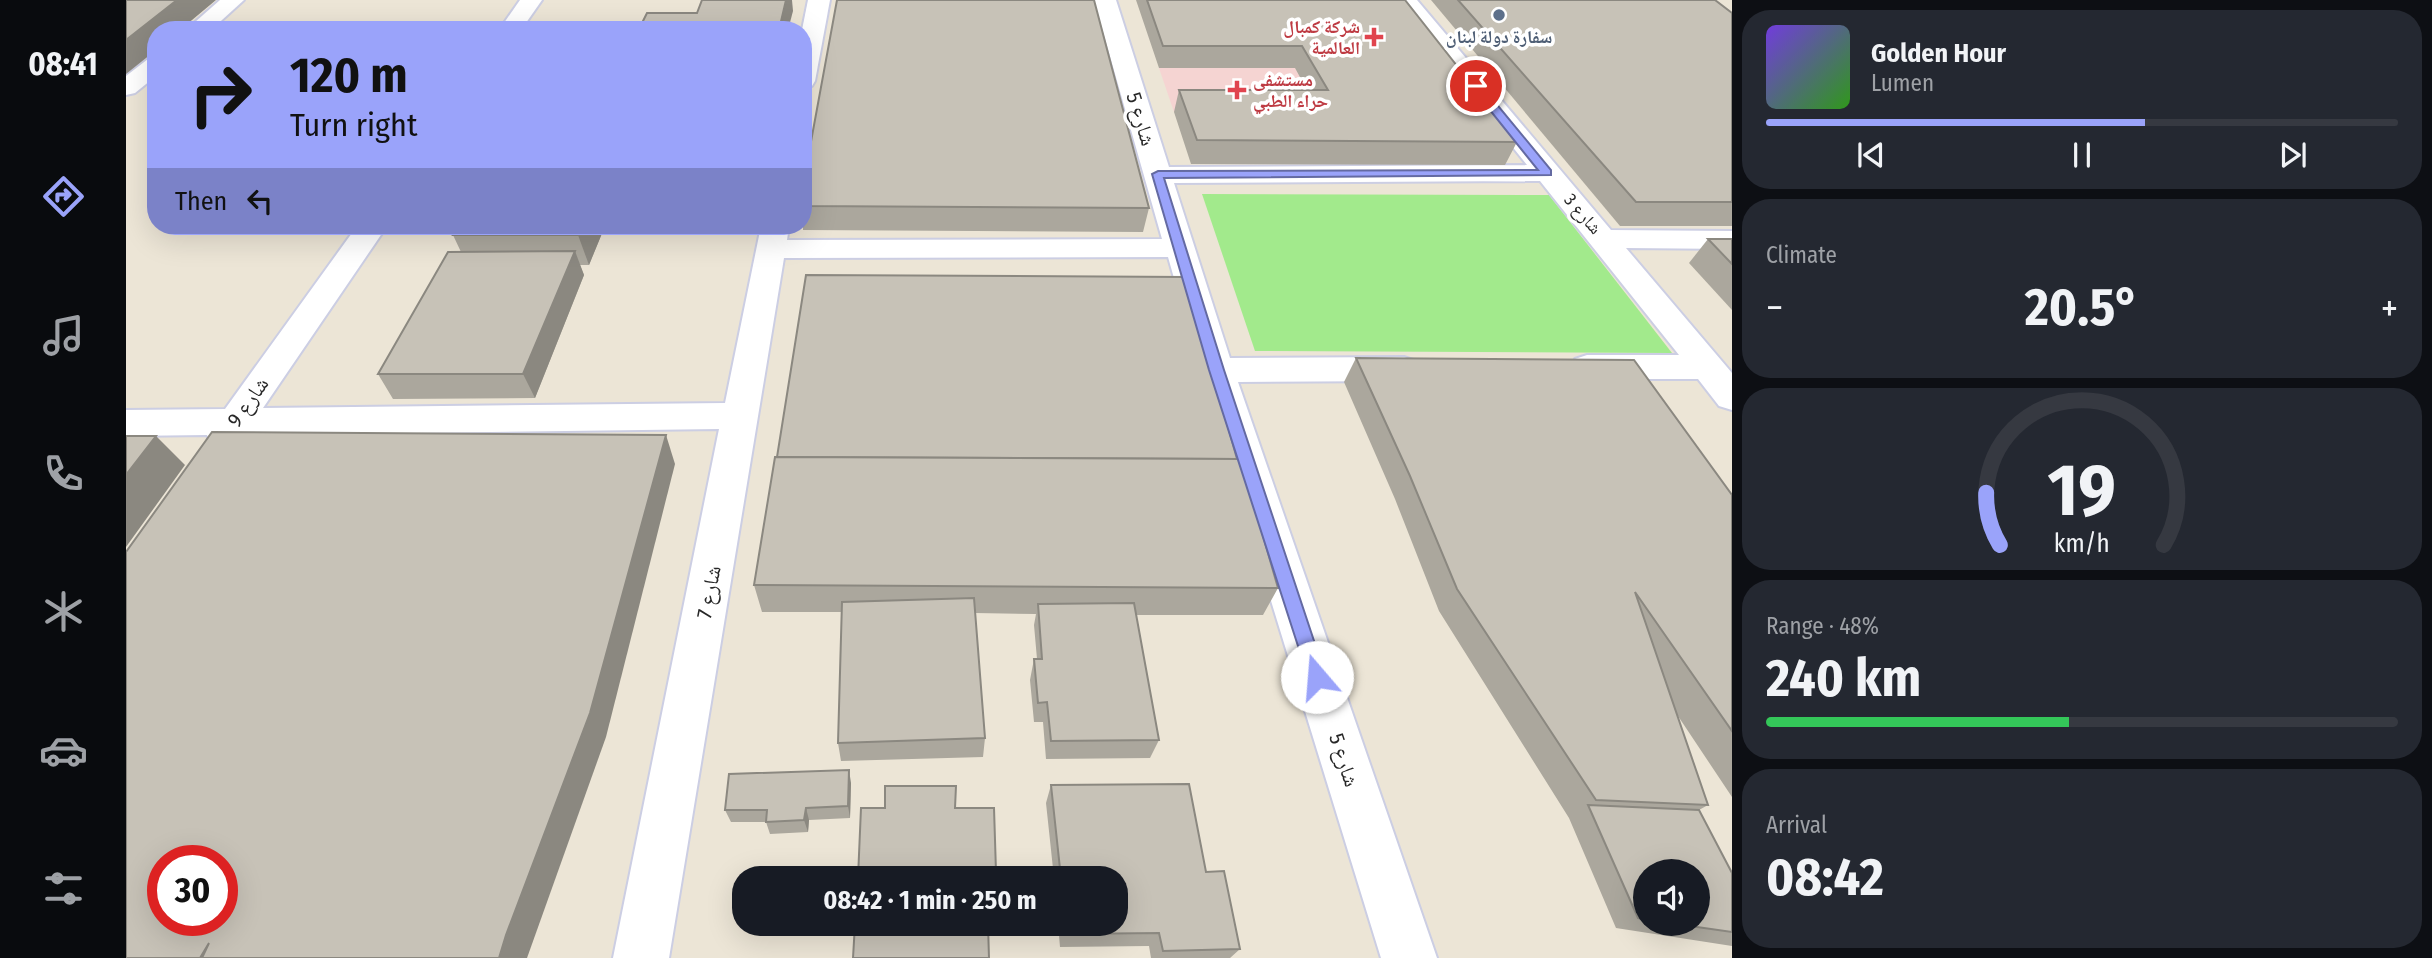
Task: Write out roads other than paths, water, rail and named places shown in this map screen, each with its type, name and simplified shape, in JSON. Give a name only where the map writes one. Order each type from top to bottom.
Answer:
[{"type":"street","points":[[208,21],[233,0]]},
{"type":"street","points":[[516,21],[531,0]]},
{"type":"street","points":[[812,35],[819,0]]},
{"type":"street","name":"شارع 5","points":[[1105,0],[1217,370],[1409,958]]},
{"type":"street","name":"شارع 3","points":[[1406,0],[1732,397]]},
{"type":"street","points":[[126,88],[147,71]]},
{"type":"street","points":[[1158,174],[1547,173]]},
{"type":"street","name":"شارع 9","points":[[205,466],[366,235]]},
{"type":"street","points":[[773,237],[1180,248]]},
{"type":"street","name":"شارع 7","points":[[641,958],[773,237]]},
{"type":"street","points":[[1604,239],[1732,240]]},
{"type":"street","points":[[1558,368],[1708,367]]},
{"type":"street","points":[[1217,370],[1436,368]]},
{"type":"street","points":[[126,423],[742,416]]},
{"type":"place","name":"سفارة دولة لبنان","points":[[1499,15]]},
{"type":"place","name":"شركة كمبال العالمية","points":[[1374,37]]},
{"type":"place","name":"مستشفى حراء الطبي","points":[[1237,90]]}]
